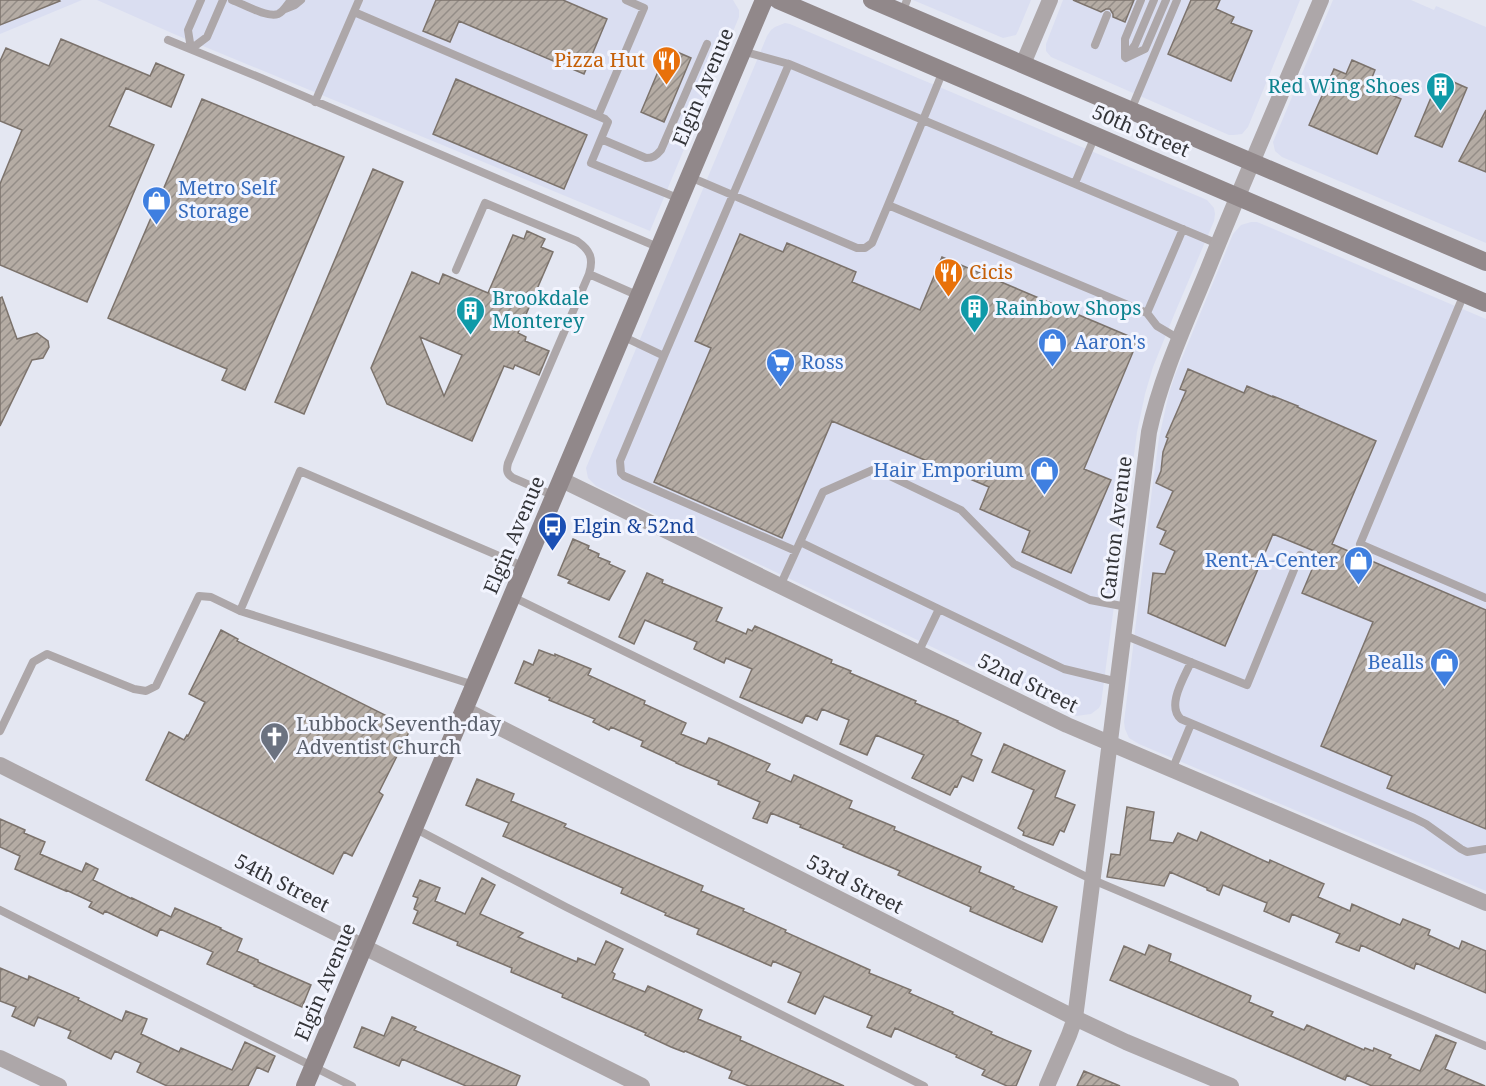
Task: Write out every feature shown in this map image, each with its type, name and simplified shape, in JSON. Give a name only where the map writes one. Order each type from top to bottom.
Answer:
[{"type":"main road","name":"Elgin Avenue","points":[[305,1086],[764,0]]},
{"type":"main road","name":"50th Street","points":[[778,0],[1486,303]]},
{"type":"main road","name":"50th Street","points":[[872,0],[905,6],[1023,64],[1486,262]]},
{"type":"street","points":[[1023,64],[1050,0]]},
{"type":"street","name":"Canton Avenue","points":[[1047,1086],[1075,1018],[1154,407],[1179,339],[1321,0]]},
{"type":"street","name":"52nd Street","points":[[558,488],[780,586],[1067,725],[1486,903]]},
{"type":"street","name":"53rd Street","points":[[465,710],[1075,1018],[1232,1086]]},
{"type":"street","name":"54th Street","points":[[0,765],[642,1086]]},
{"type":"street","points":[[0,1058],[59,1086]]},
{"type":"lane","points":[[191,50],[188,30],[201,0]]},
{"type":"lane","points":[[191,50],[207,37],[223,0]]},
{"type":"lane","points":[[232,0],[270,15],[278,14],[291,0]]},
{"type":"lane","points":[[252,0],[259,11]]},
{"type":"lane","points":[[284,9],[296,5],[301,0]]},
{"type":"lane","points":[[315,102],[359,0]]},
{"type":"lane","points":[[598,116],[644,8],[629,0]]},
{"type":"lane","points":[[1125,58],[1125,39],[1142,0]]},
{"type":"lane","points":[[1125,58],[1135,45],[1154,0]]},
{"type":"lane","points":[[1125,58],[1145,49],[1166,0]]},
{"type":"lane","points":[[1131,110],[1178,0]]},
{"type":"lane","points":[[354,12],[605,119],[608,122],[591,164],[680,199]]},
{"type":"lane","points":[[1095,45],[1107,15]]},
{"type":"lane","points":[[168,40],[660,248]]},
{"type":"lane","points":[[602,139],[646,158],[656,155],[661,150],[707,44]]},
{"type":"lane","points":[[742,50],[789,64],[1218,244]]},
{"type":"lane","points":[[789,64],[664,356],[620,461],[620,467],[624,476],[796,551]]},
{"type":"lane","points":[[690,177],[857,248],[865,248],[872,243],[943,71]]},
{"type":"lane","points":[[1075,183],[1095,136]]},
{"type":"lane","points":[[456,270],[485,203],[577,241],[590,255],[592,265],[589,274],[506,470],[513,478],[558,488]]},
{"type":"lane","points":[[888,205],[1147,313],[1157,326],[1179,339]]},
{"type":"lane","points":[[1147,313],[1183,229]]},
{"type":"lane","points":[[589,274],[639,296]]},
{"type":"lane","points":[[1464,293],[1360,544],[1486,598]]},
{"type":"lane","points":[[622,336],[664,356]]},
{"type":"lane","points":[[780,586],[823,492],[875,469],[961,510],[1014,564],[1090,600],[1127,607]]},
{"type":"lane","points":[[240,611],[300,471],[525,567]]},
{"type":"lane","points":[[800,542],[1064,669],[1118,682]]},
{"type":"lane","points":[[1124,635],[1247,685],[1300,555]]},
{"type":"lane","points":[[0,731],[33,662],[47,654],[134,689],[146,691],[156,686],[199,596],[211,597],[240,611],[475,686]]},
{"type":"lane","points":[[513,597],[1093,880],[1486,1046]]},
{"type":"lane","points":[[918,653],[939,609]]},
{"type":"lane","points":[[1191,662],[1175,700],[1174,709],[1177,716],[1191,724],[1414,818],[1467,852],[1486,849]]},
{"type":"lane","points":[[1172,770],[1191,724]]},
{"type":"lane","points":[[414,828],[566,907],[924,1086]]},
{"type":"lane","points":[[0,910],[352,1086]]},
{"type":"shaded area","points":[[0,0],[82,0],[0,34]]},
{"type":"shaded area","points":[[97,0],[733,0],[739,10],[739,17],[650,231]]},
{"type":"shaded area","points":[[913,0],[1031,0],[1016,35],[1003,38]]},
{"type":"shaded area","points":[[1063,0],[1300,0],[1248,127],[1242,134],[1229,135],[1051,57],[1046,51],[1046,44]]},
{"type":"shaded area","points":[[1333,0],[1411,0],[1434,10],[1436,6],[1486,27],[1486,243],[1282,157],[1275,151],[1273,142]]},
{"type":"shaded area","points":[[785,23],[1207,200],[1214,208],[1214,221],[1153,367],[1145,394],[1137,432],[1101,704],[1091,714],[1076,716],[596,486],[588,478],[586,468],[767,36],[775,27]]},
{"type":"shaded area","points":[[1257,222],[1486,319],[1486,891],[1139,744],[1129,738],[1125,729],[1152,490],[1159,438],[1169,393],[1233,234],[1241,225]]},
{"type":"building","points":[[0,0],[59,0],[60,1],[0,25]]},
{"type":"building","points":[[436,0],[563,0],[607,19],[584,74],[459,21],[450,42],[423,31]]},
{"type":"building","points":[[1073,0],[1134,0],[1125,22],[1113,17],[1110,9],[1101,12]]},
{"type":"building","points":[[1191,0],[1220,0],[1216,9],[1234,17],[1231,23],[1252,31],[1231,81],[1168,54]]},
{"type":"building","points":[[61,39],[150,76],[156,63],[184,75],[171,107],[126,88],[109,126],[154,145],[87,302],[0,265],[0,184],[22,130],[0,121],[0,61],[6,48],[49,66]]},
{"type":"building","name":"Pizza Hut","points":[[668,48],[691,58],[664,122],[641,112]]},
{"type":"building","points":[[1352,60],[1375,70],[1369,85],[1401,99],[1377,154],[1309,125],[1334,69],[1346,74]]},
{"type":"building","name":"Red Wing Shoes","points":[[1440,76],[1467,88],[1442,147],[1415,136]]},
{"type":"building","points":[[456,79],[587,135],[564,189],[433,134]]},
{"type":"building","points":[[202,99],[344,157],[245,390],[222,380],[227,369],[108,318]]},
{"type":"building","points":[[1486,110],[1486,172],[1459,161]]},
{"type":"building","points":[[373,169],[403,182],[304,414],[275,402]]},
{"type":"building","name":"Brookdale Monterey","points":[[527,231],[545,239],[541,247],[553,252],[518,333],[526,337],[525,341],[549,351],[539,375],[515,365],[513,369],[504,366],[472,441],[387,404],[371,368],[412,272],[439,284],[443,274],[488,293],[513,235],[524,239]],"holes":[[[420,337],[462,355],[444,396]]]},
{"type":"building","points":[[740,234],[783,252],[787,243],[856,272],[852,282],[920,310],[942,257],[1138,340],[1084,469],[1111,480],[1071,573],[1022,552],[1030,531],[980,509],[989,487],[832,421],[782,538],[654,482],[711,348],[695,341]]},
{"type":"building","points":[[2,297],[17,339],[37,333],[48,341],[49,347],[43,358],[32,360],[0,426],[0,298]]},
{"type":"building","points":[[1188,369],[1244,393],[1247,386],[1376,441],[1332,544],[1486,610],[1486,829],[1387,788],[1392,776],[1321,746],[1373,622],[1302,593],[1319,553],[1273,534],[1225,646],[1148,613],[1153,573],[1165,574],[1175,551],[1160,544],[1166,531],[1157,527],[1173,491],[1156,483],[1161,471],[1163,452],[1168,438],[1166,437],[1186,391],[1180,389]]},
{"type":"building","points":[[573,539],[589,546],[588,549],[599,554],[598,557],[610,562],[609,564],[625,571],[609,600],[568,583],[570,580],[558,575]]},
{"type":"building","points":[[647,573],[663,580],[662,583],[722,608],[716,621],[746,634],[748,629],[752,631],[755,626],[832,660],[831,663],[851,671],[850,673],[916,701],[915,703],[981,733],[971,755],[982,760],[973,781],[962,776],[950,795],[912,778],[924,755],[876,735],[867,755],[840,744],[849,720],[822,709],[817,720],[806,715],[802,723],[740,697],[752,669],[726,658],[724,663],[694,649],[697,642],[645,620],[634,644],[619,637]]},
{"type":"building","name":"Lubbock Seventh-day Adventist Church","points":[[221,630],[238,639],[237,641],[411,728],[379,792],[383,795],[352,856],[344,852],[333,874],[146,780],[169,732],[184,740],[205,702],[189,694]]},
{"type":"building","points":[[539,650],[591,669],[588,675],[686,723],[681,734],[706,744],[709,738],[717,741],[770,764],[766,771],[791,782],[794,775],[852,801],[849,808],[981,867],[979,872],[1057,907],[1042,942],[970,911],[971,907],[898,875],[900,871],[843,847],[844,845],[800,827],[801,825],[771,813],[767,823],[753,818],[760,802],[641,746],[643,741],[611,727],[609,730],[593,722],[595,719],[515,683],[524,661],[533,665]]},
{"type":"building","points":[[1004,744],[1065,771],[1055,797],[1075,805],[1064,832],[1060,830],[1053,845],[1023,835],[1024,832],[1018,828],[1034,790],[992,772]]},
{"type":"building","points":[[477,779],[514,794],[511,801],[566,824],[564,827],[703,886],[701,891],[744,909],[743,911],[786,930],[785,932],[870,970],[869,973],[911,990],[909,993],[953,1012],[952,1014],[992,1032],[991,1034],[1031,1051],[1016,1086],[1007,1086],[982,1075],[985,1070],[895,1028],[891,1037],[867,1027],[872,1016],[824,996],[815,1014],[788,1002],[801,973],[773,961],[771,966],[697,934],[699,929],[621,893],[623,888],[503,836],[509,823],[466,805]]},
{"type":"building","points":[[1127,807],[1154,812],[1150,840],[1173,843],[1178,833],[1197,841],[1201,832],[1269,863],[1270,860],[1324,884],[1318,897],[1350,911],[1352,904],[1400,925],[1403,919],[1430,930],[1428,935],[1459,949],[1462,941],[1486,951],[1486,993],[1416,963],[1414,969],[1361,945],[1359,951],[1336,942],[1340,934],[1292,914],[1289,922],[1264,911],[1267,903],[1223,885],[1219,895],[1170,872],[1164,886],[1107,877],[1111,854],[1120,855]]},
{"type":"building","points":[[0,819],[45,842],[40,854],[82,872],[86,863],[98,869],[93,880],[132,899],[171,917],[175,908],[242,939],[237,951],[311,985],[302,1007],[207,964],[213,952],[160,929],[157,936],[105,911],[103,914],[89,907],[92,902],[15,869],[20,856],[0,847]]},
{"type":"building","points":[[482,878],[495,885],[480,914],[523,933],[518,937],[577,962],[578,958],[595,965],[606,941],[623,949],[612,972],[615,974],[613,979],[645,992],[648,986],[702,1010],[698,1019],[844,1086],[749,1086],[729,1078],[732,1071],[671,1047],[645,1035],[646,1033],[562,997],[563,994],[511,972],[512,968],[457,945],[458,942],[413,923],[418,911],[414,909],[418,898],[413,896],[420,880],[440,888],[435,901],[465,914]]},
{"type":"building","points":[[1149,945],[1171,954],[1169,961],[1251,996],[1249,1002],[1273,1012],[1271,1016],[1304,1030],[1307,1025],[1364,1050],[1365,1048],[1373,1051],[1374,1048],[1391,1055],[1389,1058],[1420,1071],[1436,1035],[1456,1043],[1445,1069],[1485,1086],[1372,1086],[1347,1075],[1345,1080],[1110,980],[1124,946],[1145,955]]},
{"type":"building","points":[[0,968],[28,980],[29,976],[79,998],[78,1000],[122,1021],[126,1011],[147,1019],[141,1034],[179,1052],[181,1048],[232,1070],[245,1042],[275,1056],[268,1072],[257,1067],[248,1086],[167,1086],[137,1072],[141,1063],[115,1051],[111,1059],[68,1038],[71,1031],[38,1017],[34,1026],[12,1016],[16,1007],[0,1001]]},
{"type":"building","points":[[392,1017],[416,1027],[414,1030],[520,1076],[516,1086],[466,1086],[402,1059],[399,1066],[354,1047],[362,1027],[384,1036]]},
{"type":"building","points":[[1084,1071],[1120,1086],[1077,1086]]},
{"type":"place","name":"Pizza Hut","points":[[666,86]]},
{"type":"place","name":"Red Wing Shoes","points":[[1441,112]]},
{"type":"place","name":"Metro Self Storage","points":[[157,226]]},
{"type":"place","name":"Cicis","points":[[948,298]]},
{"type":"place","name":"Rainbow Shops","points":[[974,334]]},
{"type":"place","name":"Brookdale Monterey","points":[[471,336]]},
{"type":"place","name":"Aaron's","points":[[1053,368]]},
{"type":"place","name":"Ross","points":[[780,388]]},
{"type":"place","name":"Hair Emporium","points":[[1045,496]]},
{"type":"place","name":"Elgin & 52nd","points":[[552,552]]},
{"type":"place","name":"Rent-A-Center","points":[[1359,586]]},
{"type":"place","name":"Bealls","points":[[1445,688]]},
{"type":"place","name":"Lubbock Seventh-day Adventist Church","points":[[275,762]]}]
